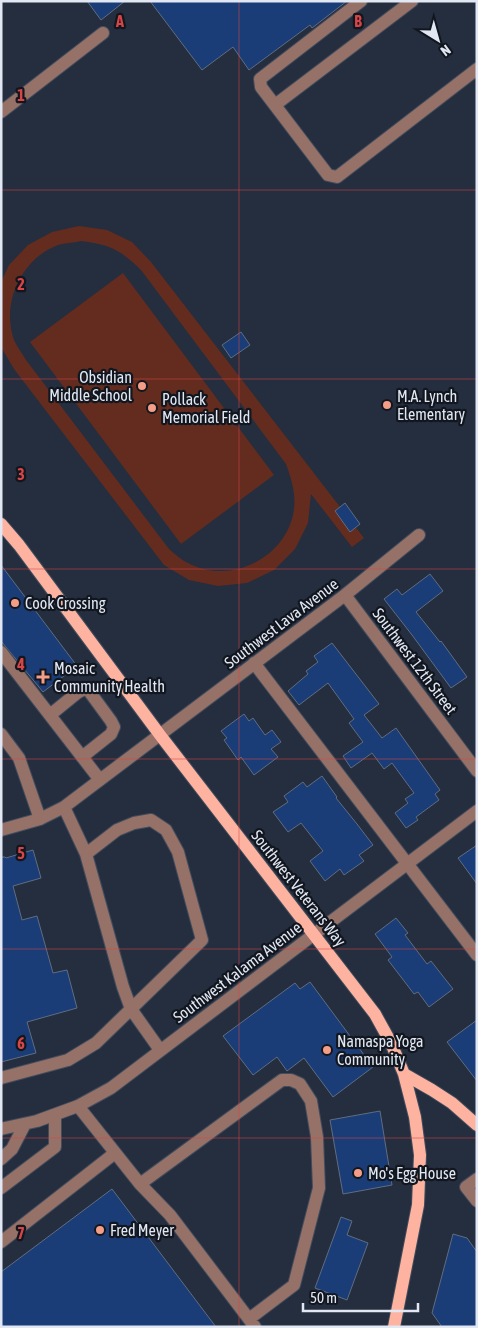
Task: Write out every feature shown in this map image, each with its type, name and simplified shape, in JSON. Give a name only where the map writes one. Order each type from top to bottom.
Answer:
[{"type":"main road","name":"Southwest Veterans Way","points":[[1,524],[19,545],[160,735],[375,1014],[391,1043],[404,1074],[415,1117],[420,1155],[418,1205],[394,1327]]},
{"type":"main road","points":[[404,1074],[452,1103],[477,1125]]},
{"type":"street","points":[[361,1],[260,79],[261,87],[328,175],[336,177],[477,69]]},
{"type":"street","points":[[275,105],[412,1]]},
{"type":"street","points":[[1,112],[103,34]]},
{"type":"street","name":"Southwest Lava Avenue","points":[[1,830],[40,819],[64,807],[344,595],[419,535]]},
{"type":"street","name":"Southwest 12th Street","points":[[344,595],[477,771]]},
{"type":"street","points":[[1,652],[100,780]]},
{"type":"street","points":[[254,663],[477,955]]},
{"type":"street","points":[[50,715],[84,689],[89,691],[112,721],[114,727],[111,734],[82,757]]},
{"type":"street","points":[[1,734],[19,758],[40,819]]},
{"type":"street","points":[[64,807],[86,854],[123,987],[131,1009],[160,1050]]},
{"type":"street","name":"Southwest Kalama Avenue","points":[[1,1129],[54,1115],[78,1106],[111,1088],[477,811]]},
{"type":"street","points":[[1,1078],[68,1060],[96,1043],[202,940],[178,852],[166,830],[151,820],[134,823],[117,830],[86,854]]},
{"type":"street","points":[[78,1106],[140,1184],[170,1215],[252,1323],[294,1285],[319,1188],[317,1137],[311,1101],[300,1084],[291,1080],[282,1080],[140,1184]]},
{"type":"street","points":[[1,1188],[55,1147],[54,1115]]},
{"type":"street","points":[[1,1159],[12,1149],[25,1124]]},
{"type":"street","points":[[1,1242],[114,1153]]},
{"type":"street","points":[[477,1179],[466,1187],[477,1200]]},
{"type":"shaded area","points":[[79,226],[107,230],[132,242],[151,262],[364,538],[352,547],[311,494],[308,523],[295,549],[274,570],[247,583],[218,586],[189,580],[164,565],[14,369],[1,347],[1,282],[9,265],[28,245],[52,232]],"holes":[[[81,241],[114,249],[127,257],[141,270],[286,464],[294,491],[294,509],[289,526],[281,541],[255,563],[239,569],[222,571],[205,569],[185,562],[169,549],[15,343],[10,312],[12,297],[24,271],[45,252],[58,245]]]},
{"type":"shaded area","name":"Pollack Memorial Field","points":[[123,273],[274,475],[181,544],[30,342]]},
{"type":"building","points":[[87,1],[125,1],[101,20]]},
{"type":"building","points":[[150,1],[347,1],[312,28],[310,25],[249,70],[233,47],[202,70]]},
{"type":"building","points":[[241,332],[250,345],[231,358],[222,345]]},
{"type":"building","points":[[345,503],[360,524],[350,532],[335,511]]},
{"type":"building","name":"Cook Crossing","points":[[1,565],[77,666],[43,692],[1,641]]},
{"type":"building","points":[[430,574],[443,591],[416,612],[441,641],[467,677],[451,688],[384,599],[397,589],[402,595]]},
{"type":"building","points":[[332,643],[379,704],[364,715],[382,738],[396,728],[440,790],[435,794],[439,800],[416,817],[418,820],[406,828],[395,813],[408,803],[405,799],[414,793],[392,763],[384,769],[372,753],[351,768],[343,756],[363,742],[349,723],[354,719],[328,683],[299,705],[288,691],[308,674],[306,671],[318,662],[314,656]]},
{"type":"building","points":[[244,714],[249,721],[253,718],[265,735],[272,730],[281,742],[271,749],[278,757],[254,775],[241,757],[238,760],[224,740],[227,738],[221,731]]},
{"type":"building","points":[[322,776],[336,798],[373,845],[359,855],[364,861],[344,875],[340,869],[325,881],[310,861],[323,851],[301,823],[288,832],[273,812],[288,802],[284,796],[303,782],[307,787]]},
{"type":"building","points":[[477,845],[477,884],[458,858]]},
{"type":"building","points":[[33,850],[41,878],[13,886],[22,920],[37,916],[53,973],[67,970],[77,1008],[27,1022],[36,1053],[1,1062],[1,857],[6,858]]},
{"type":"building","points":[[396,918],[408,933],[405,935],[427,964],[431,961],[453,989],[429,1007],[418,992],[414,994],[388,960],[392,957],[375,934]]},
{"type":"building","points":[[310,982],[373,1067],[333,1097],[304,1058],[287,1071],[277,1057],[253,1075],[223,1036],[295,983],[300,989]]},
{"type":"building","points":[[477,1020],[477,1081],[447,1042]]},
{"type":"building","points":[[380,1111],[392,1185],[343,1194],[330,1120]]},
{"type":"building","name":"Fred Meyer","points":[[112,1189],[216,1327],[1,1327],[1,1272]]},
{"type":"building","points":[[341,1217],[352,1221],[347,1235],[368,1243],[347,1300],[315,1288]]},
{"type":"building","points":[[453,1234],[467,1238],[477,1252],[477,1327],[442,1327],[432,1313]]},
{"type":"place","name":"Obsidian Middle School","points":[[142,386]]},
{"type":"place","name":"M.A. Lynch Elementary","points":[[387,405]]},
{"type":"place","name":"Pollack Memorial Field","points":[[152,408]]},
{"type":"place","name":"Cook Crossing","points":[[15,603]]},
{"type":"place","name":"Mosaic Community Health","points":[[43,677]]},
{"type":"place","name":"Namaspa Yoga Community","points":[[327,1050]]},
{"type":"place","name":"Mo's Egg House","points":[[358,1173]]},
{"type":"place","name":"Fred Meyer","points":[[100,1230]]}]
